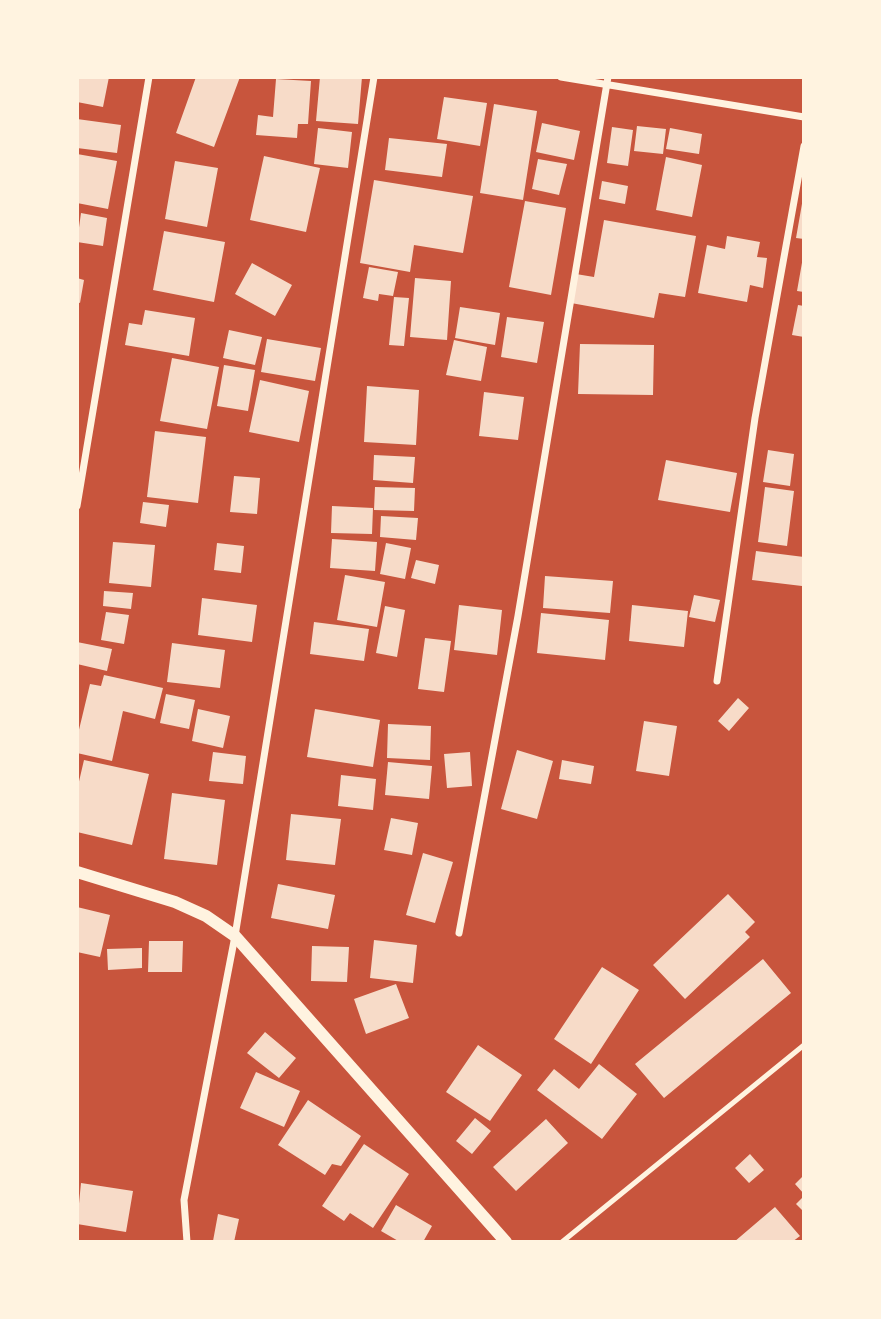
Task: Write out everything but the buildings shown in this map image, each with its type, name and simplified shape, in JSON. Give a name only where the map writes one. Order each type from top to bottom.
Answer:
[{"type":"street","points":[[77,506],[149,77]]},
{"type":"street","points":[[187,1242],[184,1200],[235,936],[374,77]]},
{"type":"street","points":[[561,77],[607,81],[804,117]]},
{"type":"street","points":[[459,933],[516,629],[607,81]]},
{"type":"street","points":[[717,681],[755,418],[804,146]]},
{"type":"street","points":[[77,872],[175,902],[206,916],[235,936],[506,1242]]},
{"type":"lane","points":[[562,1242],[804,1045]]}]
